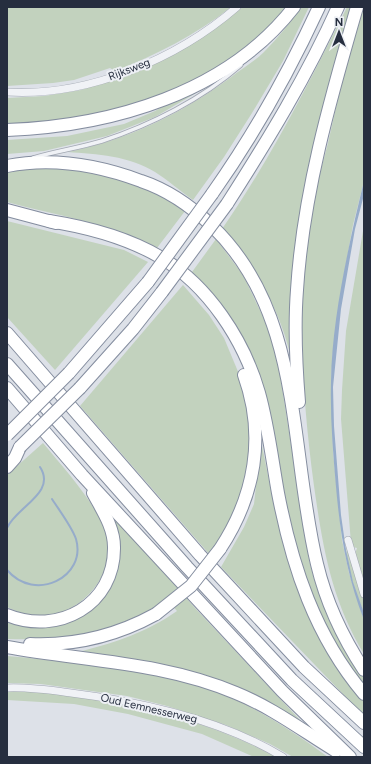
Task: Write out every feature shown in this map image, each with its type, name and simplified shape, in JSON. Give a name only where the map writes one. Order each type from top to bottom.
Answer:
[{"type":"highway","points":[[7,130],[63,126],[90,122],[149,105],[191,87],[239,59],[273,31],[294,7]]},
{"type":"highway","points":[[7,435],[69,374],[148,282],[212,194],[254,129],[297,52],[319,7]]},
{"type":"highway","points":[[12,457],[80,388],[134,329],[227,204],[271,136],[303,79],[338,7]]},
{"type":"highway","points":[[300,460],[296,318],[302,242],[306,213],[325,124],[357,7]]},
{"type":"highway","points":[[7,165],[50,162],[77,164],[120,173],[164,191],[183,202],[221,235],[254,282],[271,318],[287,376],[311,536],[321,580],[339,626],[364,670]]},
{"type":"highway","points":[[7,210],[49,221],[136,248],[170,268],[202,296],[218,319],[229,339],[248,386],[253,409],[255,445],[252,471],[245,501],[233,530],[191,586],[156,614],[120,631],[83,642],[46,645],[7,644]]},
{"type":"highway","points":[[49,221],[82,227],[114,236],[134,244],[172,264],[194,283],[206,296],[230,328],[250,368],[259,392],[284,522],[305,596],[320,628],[335,653],[364,694]]},
{"type":"highway","points":[[7,333],[200,555],[304,667],[364,723]]},
{"type":"highway","points":[[7,364],[55,420],[292,680],[364,748]]},
{"type":"highway","points":[[7,388],[82,475],[282,691],[350,757]]},
{"type":"highway","points":[[55,420],[92,471],[180,581]]},
{"type":"highway","points":[[7,615],[25,621],[37,622],[59,620],[78,613],[88,605],[99,595],[106,582],[114,559],[114,545],[111,531],[106,516],[82,475]]},
{"type":"highway","points":[[7,647],[137,664],[206,681],[269,709],[346,757]]},
{"type":"street","name":"Rijksweg","points":[[7,92],[39,92],[68,88],[124,72],[151,62],[192,40],[224,19],[237,7]]},
{"type":"street","points":[[348,540],[364,594]]},
{"type":"street","name":"Oud Eemnesserweg","points":[[7,688],[26,687],[108,697],[197,719],[265,746],[283,757]]},
{"type":"lane","points":[[250,57],[262,46],[273,31]]},
{"type":"lane","points":[[7,165],[102,140],[148,123],[205,92],[245,62]]},
{"type":"green space","points":[[7,7],[231,7],[204,27],[175,44],[115,71],[110,68],[74,80],[7,86]]},
{"type":"green space","points":[[242,7],[290,7],[281,19],[217,71],[130,109],[7,129],[7,98],[44,96],[81,90],[125,76],[203,37]]},
{"type":"green space","points":[[301,7],[309,7],[283,61],[224,157],[193,200],[165,178],[135,162],[113,157],[68,152],[90,147],[133,133],[192,103],[260,56],[279,36]]},
{"type":"green space","points":[[347,7],[351,7],[330,81],[301,210],[297,243],[291,358],[280,323],[265,289],[245,258],[222,229],[240,203],[273,148]]},
{"type":"green space","points":[[362,7],[364,7],[364,181],[353,225],[342,286],[333,351],[331,380],[333,452],[342,540],[349,573],[364,620],[364,654],[353,634],[336,593],[325,552],[314,486],[306,419],[302,350],[303,282],[311,214],[344,75]]},
{"type":"green space","points":[[213,79],[215,82],[155,117],[107,136],[44,151],[7,154],[7,140],[67,136],[124,124],[155,111]]},
{"type":"green space","points":[[50,167],[92,170],[116,176],[147,188],[185,211],[157,248],[139,239],[103,226],[7,202],[7,170]]},
{"type":"green space","points":[[7,221],[124,250],[148,262],[55,370],[7,317]]},
{"type":"green space","points":[[364,225],[364,582],[355,554],[357,548],[353,547],[351,543],[341,419],[346,331]]},
{"type":"green space","points":[[216,239],[243,275],[267,325],[277,355],[309,560],[314,579],[328,618],[341,643],[364,679],[364,685],[351,670],[309,598],[241,336],[216,298],[192,272]]},
{"type":"green space","points":[[183,285],[209,315],[224,338],[239,374],[251,412],[250,467],[232,518],[210,555],[80,406]]},
{"type":"green space","points":[[261,441],[284,545],[294,578],[306,610],[321,641],[340,671],[364,700],[364,716],[221,567],[244,527],[254,504]]},
{"type":"green space","points":[[43,443],[86,496],[105,525],[109,546],[107,561],[102,576],[94,588],[83,599],[71,608],[57,614],[33,616],[7,607],[7,475]]},
{"type":"green space","points":[[105,505],[195,608],[301,721],[232,687],[158,664],[82,651],[131,636],[166,618],[177,611],[167,600],[130,621],[91,633],[50,639],[7,639],[7,619],[58,624],[112,580]]},
{"type":"green space","points":[[347,542],[364,600],[364,613],[349,569],[347,559]]},
{"type":"green space","points":[[7,656],[42,659],[131,671],[174,679],[208,688],[231,697],[260,712],[302,738],[328,757],[293,757],[270,744],[226,725],[167,706],[127,696],[41,684],[7,683]]},
{"type":"green space","points":[[7,690],[40,691],[66,694],[100,699],[152,710],[203,725],[252,745],[276,757],[254,757],[202,734],[128,714],[74,704],[7,700]]},
{"type":"water","points":[[364,181],[364,195],[355,229],[341,309],[333,387],[334,426],[341,515],[346,550],[353,582],[364,613],[364,620],[353,588],[342,538],[334,461],[331,421],[331,394],[332,357],[338,306],[347,255]]},
{"type":"waterway","points":[[7,528],[18,513],[39,492],[43,485],[44,476],[40,467]]},
{"type":"waterway","points":[[7,570],[18,580],[31,584],[44,585],[56,581],[66,574],[74,565],[77,553],[76,539],[52,499]]}]
